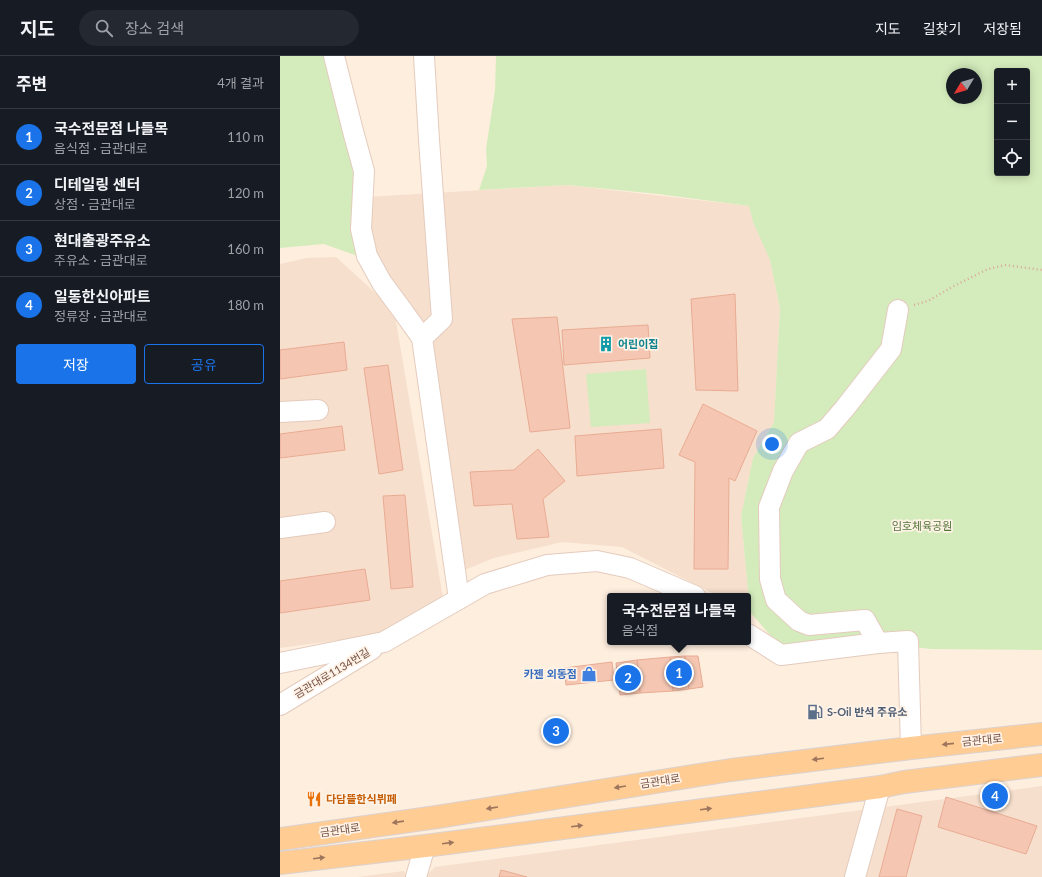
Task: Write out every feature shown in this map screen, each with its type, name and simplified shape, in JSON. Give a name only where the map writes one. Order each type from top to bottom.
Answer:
[{"type":"main road","name":"금관대로","points":[[280,838],[437,817],[731,770],[1042,734]]},
{"type":"main road","points":[[280,863],[425,846],[1042,765]]},
{"type":"street","points":[[334,56],[364,170],[361,229],[367,256],[382,283],[422,338],[459,599]]},
{"type":"street","points":[[422,338],[442,319],[428,140],[424,56]]},
{"type":"street","points":[[878,643],[865,620],[809,625],[799,621],[776,600],[770,580],[768,507],[783,471],[799,443],[827,429],[891,349],[898,310]]},
{"type":"street","points":[[280,412],[318,410]]},
{"type":"street","points":[[280,528],[325,522]]},
{"type":"street","name":"금관대로1134번길","points":[[280,705],[384,642],[485,584],[547,565],[597,561],[630,568],[687,593]]},
{"type":"street","points":[[751,636],[781,655],[878,643],[908,641],[911,748]]},
{"type":"street","points":[[280,663],[384,642]]},
{"type":"street","points":[[855,877],[880,787]]},
{"type":"street","points":[[416,877],[425,846]]},
{"type":"path","points":[[898,310],[928,301],[988,269],[1005,265],[1042,270]]},
{"type":"shaded area","points":[[567,185],[749,206],[770,260],[780,309],[774,422],[753,458],[741,516],[748,593],[712,593],[622,547],[562,542],[494,558],[452,575],[411,315],[363,258],[366,197]]},
{"type":"shaded area","points":[[336,257],[394,310],[443,598],[385,634],[280,648],[280,264],[307,258]]},
{"type":"shaded area","points":[[1042,786],[1042,877],[425,877],[435,867]]},
{"type":"shaded area","points":[[404,871],[407,877],[358,877]]},
{"type":"green space","points":[[280,56],[334,56],[365,174],[363,258],[324,244],[280,248]]},
{"type":"green space","name":"임호체육공원","points":[[496,56],[1042,56],[1042,650],[931,649],[860,641],[784,651],[751,613],[751,593],[748,593],[741,516],[753,458],[774,422],[780,309],[770,260],[753,222],[749,206],[658,194],[567,185],[479,190],[487,166],[486,149],[495,90]]},
{"type":"green space","points":[[646,369],[650,423],[591,427],[586,374]]},
{"type":"building","points":[[735,294],[738,391],[696,390],[691,299]]},
{"type":"building","points":[[557,317],[570,428],[530,432],[512,319]]},
{"type":"building","name":"어린이집","points":[[648,325],[650,358],[564,365],[562,330]]},
{"type":"building","points":[[344,342],[347,370],[280,379],[280,350]]},
{"type":"building","points":[[388,365],[403,470],[379,474],[364,368]]},
{"type":"building","points":[[703,404],[757,431],[735,481],[729,478],[728,569],[694,569],[695,462],[679,455]]},
{"type":"building","points":[[342,426],[345,450],[280,458],[280,434]]},
{"type":"building","points":[[661,429],[664,468],[577,476],[575,436]]},
{"type":"building","points":[[538,449],[565,481],[543,499],[549,537],[517,539],[512,504],[474,506],[470,472],[514,470]]},
{"type":"building","points":[[405,495],[413,587],[391,589],[383,496]]},
{"type":"building","points":[[365,569],[370,600],[280,613],[280,581]]},
{"type":"building","points":[[685,656],[689,689],[673,691],[670,657]]},
{"type":"building","points":[[685,656],[698,656],[703,687],[689,689]]},
{"type":"building","points":[[670,657],[673,691],[640,693],[637,660]]},
{"type":"building","points":[[637,660],[640,693],[620,695],[616,663]]},
{"type":"building","name":"카젠 외동점","points":[[612,662],[614,680],[566,685],[564,668]]},
{"type":"building","points":[[946,797],[1037,826],[1026,854],[938,827]]},
{"type":"building","points":[[897,809],[922,816],[906,877],[879,877]]},
{"type":"building","points":[[501,870],[527,877],[499,877]]},
{"type":"place","name":"어린이집","points":[[606,344]]},
{"type":"place","name":"국수전문점 나들목","points":[[679,673]]},
{"type":"place","name":"카젠 외동점","points":[[589,674]]},
{"type":"place","name":"디테일링 센터","points":[[628,678]]},
{"type":"place","name":"S-Oil 반석 주유소","points":[[815,712]]},
{"type":"place","name":"현대출광주유소","points":[[556,731]]},
{"type":"place","name":"일동한신아파트","points":[[995,796]]},
{"type":"place","name":"다담뜰한식뷔페","points":[[314,799]]}]
